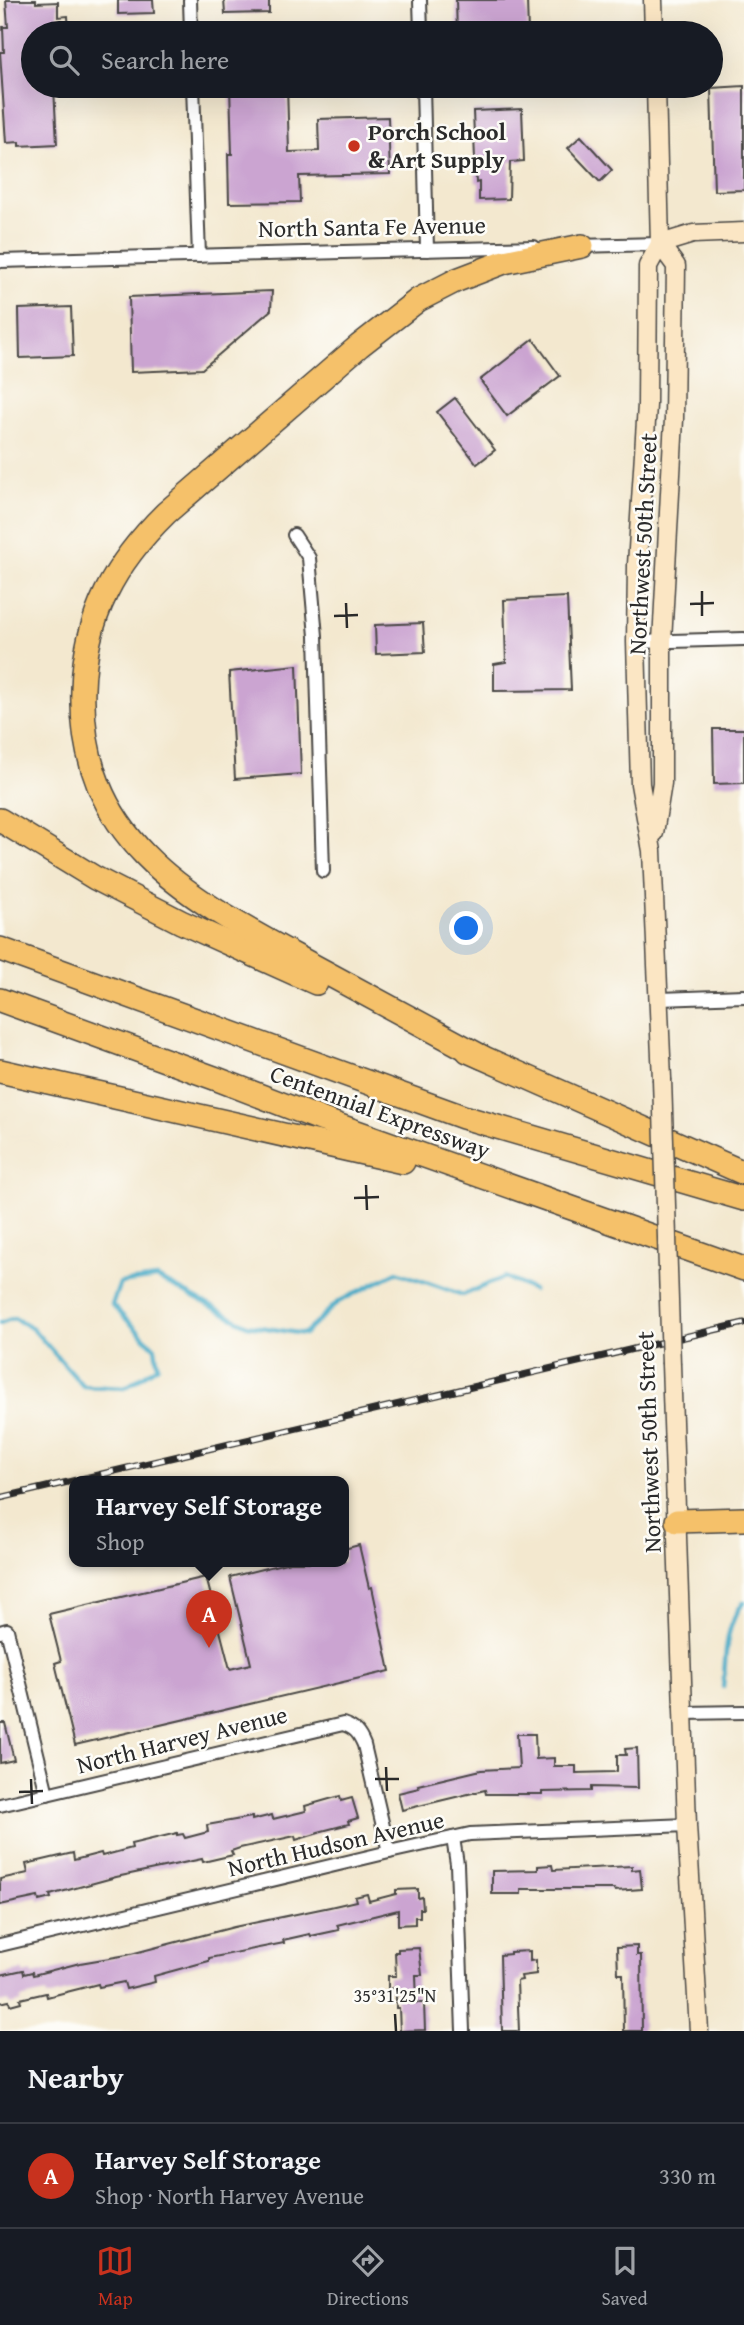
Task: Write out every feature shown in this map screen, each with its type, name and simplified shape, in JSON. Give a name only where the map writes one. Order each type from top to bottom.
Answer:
[{"type":"highway","points":[[482,1057],[224,917],[175,884],[148,859],[115,817],[92,766],[83,714],[85,664],[93,626],[105,592],[139,541],[166,513],[359,346],[418,300],[457,280],[504,262],[582,246]]},
{"type":"highway","points":[[0,820],[95,878],[181,922],[744,1173]]},
{"type":"highway","name":"Centennial Expressway","points":[[0,949],[463,1117],[744,1199]]},
{"type":"highway","name":"Centennial Expressway","points":[[0,1000],[501,1184],[744,1269]]},
{"type":"highway","points":[[0,1071],[501,1184]]},
{"type":"highway","points":[[677,1521],[744,1519]]},
{"type":"main road","points":[[653,0],[654,21]]},
{"type":"main road","name":"Northwest 50th Street","points":[[656,98],[660,244],[648,266],[647,405],[637,565],[636,642],[640,784],[652,851],[660,999],[687,1825],[699,2031]]},
{"type":"main road","name":"North Santa Fe Avenue","points":[[660,244],[693,234],[744,232]]},
{"type":"main road","name":"Northwest 50th Street","points":[[652,851],[662,783],[662,642],[674,419],[676,266],[660,244]]},
{"type":"street","points":[[190,0],[191,21]]},
{"type":"street","points":[[420,0],[421,21]]},
{"type":"street","points":[[193,98],[199,256]]},
{"type":"street","points":[[422,98],[427,250]]},
{"type":"street","name":"North Santa Fe Avenue","points":[[0,261],[660,244]]},
{"type":"street","points":[[295,535],[309,558],[316,636],[323,871]]},
{"type":"street","points":[[636,642],[744,639]]},
{"type":"street","points":[[660,999],[744,996]]},
{"type":"street","points":[[3,1631],[47,1794]]},
{"type":"street","points":[[683,1713],[744,1712]]},
{"type":"street","name":"North Harvey Avenue","points":[[0,1805],[343,1724],[353,1727],[364,1745],[389,1852]]},
{"type":"street","name":"North Hudson Avenue","points":[[0,1945],[453,1838],[491,1832],[687,1825]]},
{"type":"street","points":[[453,1838],[457,1864],[463,2031]]},
{"type":"building","points":[[6,0],[58,2],[58,17],[68,16],[68,21],[21,21],[21,98],[55,98],[57,144],[19,146],[19,142],[6,143],[0,52],[4,52],[3,27],[8,27]]},
{"type":"building","points":[[118,0],[153,0],[154,13],[118,14]]},
{"type":"building","points":[[224,0],[269,0],[269,13],[225,14]]},
{"type":"building","points":[[456,0],[527,0],[528,21],[457,21]]},
{"type":"building","points":[[744,86],[744,190],[714,191],[711,98],[723,98],[723,87]]},
{"type":"building","points":[[230,98],[287,98],[289,152],[319,151],[318,119],[388,117],[390,174],[299,176],[300,202],[229,203],[228,154],[232,154]]},
{"type":"building","points":[[522,109],[524,161],[510,162],[509,199],[479,200],[473,111]]},
{"type":"building","points":[[581,136],[612,170],[600,182],[568,148]]},
{"type":"building","points":[[272,291],[271,310],[202,369],[131,372],[129,297]]},
{"type":"building","points":[[71,307],[73,356],[20,358],[19,309]]},
{"type":"building","points":[[533,339],[560,376],[507,416],[480,380]]},
{"type":"building","points":[[455,398],[495,450],[477,464],[437,412]]},
{"type":"building","points":[[567,597],[571,690],[494,691],[494,664],[506,662],[504,600]]},
{"type":"building","points":[[423,623],[425,652],[376,654],[375,625]]},
{"type":"building","points":[[297,665],[301,774],[235,779],[229,672]]},
{"type":"building","points":[[713,729],[744,729],[744,783],[714,784]]},
{"type":"building","points":[[359,1545],[369,1588],[372,1587],[390,1671],[75,1745],[55,1663],[61,1661],[49,1614],[206,1577],[230,1669],[251,1664],[230,1577],[270,1567],[349,1567],[349,1548]]},
{"type":"building","points":[[0,1723],[5,1723],[14,1760],[0,1763]]},
{"type":"building","points":[[517,1734],[535,1734],[536,1759],[554,1758],[554,1766],[576,1766],[576,1773],[617,1771],[617,1755],[626,1755],[625,1749],[637,1748],[638,1788],[591,1787],[591,1791],[542,1794],[486,1794],[485,1790],[402,1810],[398,1793],[419,1788],[418,1785],[481,1770],[519,1768]]},
{"type":"building","points":[[340,1796],[341,1801],[352,1798],[358,1818],[348,1821],[349,1824],[296,1840],[295,1836],[240,1848],[231,1851],[233,1855],[203,1862],[202,1859],[116,1877],[50,1895],[51,1898],[39,1901],[38,1897],[0,1905],[0,1879],[28,1873],[26,1864],[73,1853],[74,1860],[101,1853],[102,1856],[132,1848],[131,1844],[177,1833],[183,1834],[185,1838],[208,1832],[207,1825],[272,1815],[273,1819],[306,1811],[305,1806]]},
{"type":"building","points":[[552,1865],[553,1870],[632,1866],[632,1870],[640,1869],[642,1889],[521,1889],[521,1894],[492,1894],[492,1871],[538,1870],[538,1866]]},
{"type":"building","points":[[418,1889],[418,1898],[422,1897],[423,1909],[420,1909],[420,1917],[415,1917],[415,1924],[398,1925],[398,1910],[337,1925],[339,1930],[311,1936],[310,1934],[283,1940],[284,1943],[209,1958],[209,1961],[154,1976],[155,1982],[126,1989],[124,1982],[99,1987],[98,1984],[47,1997],[46,1993],[20,1999],[21,2002],[10,2005],[9,2001],[0,2003],[0,1975],[23,1970],[24,1974],[32,1972],[33,1975],[356,1901],[355,1897],[367,1894],[369,1901],[396,1894],[396,1890]]},
{"type":"building","points":[[637,1946],[637,1955],[641,1955],[642,2031],[624,2031],[623,1974],[618,1974],[617,1947]]},
{"type":"building","points":[[419,1948],[422,1975],[416,1975],[417,2003],[424,2003],[425,2030],[400,2031],[396,1988],[388,1989],[388,1976],[396,1976],[395,1952],[398,1952],[398,1949]]},
{"type":"building","points":[[530,1951],[530,1961],[536,1960],[536,1974],[521,1976],[522,1980],[517,1981],[519,2031],[502,2031],[500,1955]]},
{"type":"waterway","points":[[0,1323],[14,1318],[33,1329],[83,1386],[125,1388],[158,1366],[155,1348],[112,1305],[120,1283],[157,1278],[247,1325],[304,1334],[338,1302],[397,1272],[463,1295],[505,1277],[533,1290]]},
{"type":"waterway","points":[[723,1687],[729,1631],[744,1602]]},
{"type":"railway","points":[[94,1476],[744,1323]]},
{"type":"railway","points":[[0,1498],[69,1482]]},
{"type":"place","name":"Porch School & Art Supply","points":[[354,146]]},
{"type":"place","name":"Harvey Self Storage","points":[[209,1648]]}]
